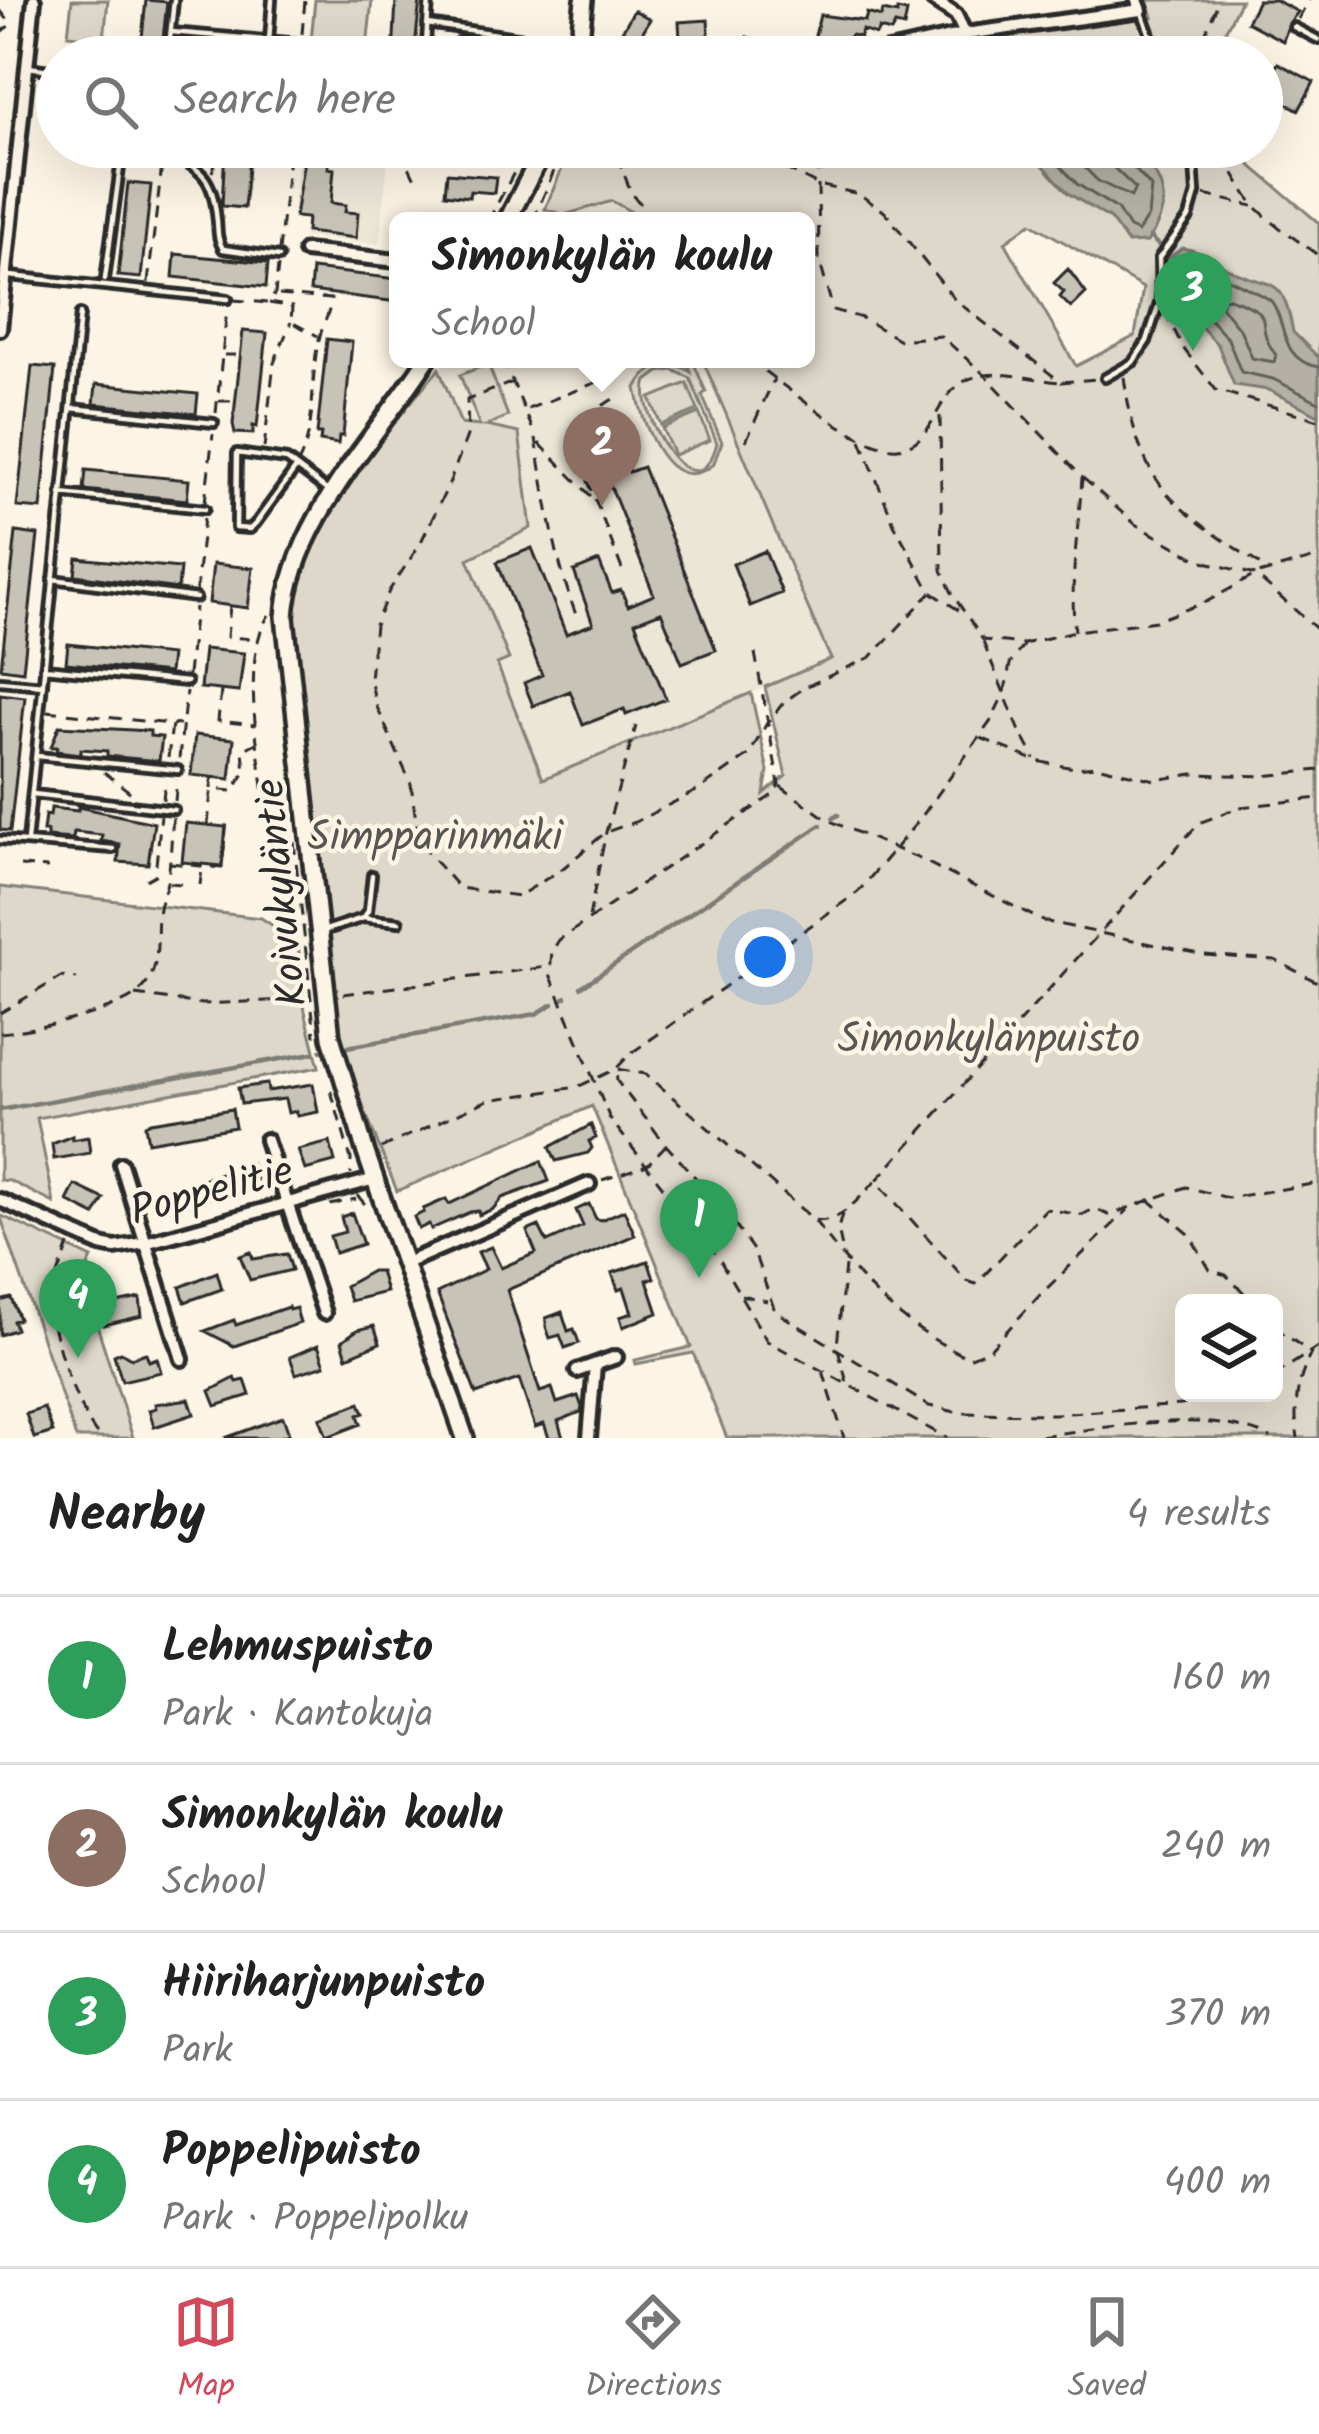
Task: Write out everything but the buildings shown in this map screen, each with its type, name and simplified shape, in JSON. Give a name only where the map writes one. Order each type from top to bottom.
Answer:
[{"type":"main road","points":[[575,36],[584,0]]},
{"type":"main road","points":[[512,212],[534,168]]},
{"type":"main road","name":"Koivukyläntie","points":[[421,368],[299,553],[285,617],[318,932],[318,998],[465,1438]]},
{"type":"street","points":[[0,329],[34,0]]},
{"type":"street","points":[[934,0],[956,15],[965,34]]},
{"type":"street","points":[[956,36],[1139,5]]},
{"type":"street","points":[[305,251],[389,259]]},
{"type":"street","points":[[266,1140],[324,1313]]},
{"type":"street","points":[[121,1163],[182,1359]]},
{"type":"street","name":"Poppelitie","points":[[0,1200],[116,1248],[376,1179]]},
{"type":"street","points":[[406,1263],[589,1184]]},
{"type":"street","points":[[577,1371],[616,1357]]},
{"type":"street","points":[[589,1438],[595,1365]]},
{"type":"lane","points":[[171,36],[174,0]]},
{"type":"lane","points":[[269,36],[272,0]]},
{"type":"lane","points":[[426,36],[429,0]]},
{"type":"lane","points":[[1139,5],[1150,36]]},
{"type":"lane","points":[[427,25],[491,36]]},
{"type":"lane","points":[[1294,28],[1319,40]]},
{"type":"lane","points":[[171,32],[215,36]]},
{"type":"lane","points":[[28,67],[36,68]]},
{"type":"lane","points":[[105,278],[120,168]]},
{"type":"lane","points":[[198,168],[208,179],[223,248],[279,256]]},
{"type":"lane","points":[[1106,378],[1123,369],[1147,341],[1160,302],[1159,257],[1189,218],[1197,168]]},
{"type":"lane","points":[[4,275],[228,299]]},
{"type":"lane","points":[[27,841],[80,314]]},
{"type":"lane","points":[[70,407],[214,423]]},
{"type":"lane","points":[[296,468],[256,523],[250,529],[236,528],[237,453],[286,460],[334,495]]},
{"type":"lane","points":[[62,494],[205,509]]},
{"type":"lane","points":[[53,579],[196,598]]},
{"type":"lane","points":[[44,668],[187,682]]},
{"type":"lane","points":[[0,681],[43,685]]},
{"type":"lane","points":[[37,756],[178,770]]},
{"type":"lane","points":[[33,794],[174,810]]},
{"type":"lane","points":[[0,840],[113,849]]},
{"type":"lane","points":[[363,918],[372,875]]},
{"type":"lane","points":[[318,932],[363,918],[400,922]]},
{"type":"path","points":[[302,36],[305,0]]},
{"type":"path","points":[[1204,36],[1219,0]]},
{"type":"path","points":[[1294,28],[1309,0]]},
{"type":"path","points":[[0,10],[11,24],[0,34]]},
{"type":"path","points":[[147,291],[162,168]]},
{"type":"path","points":[[208,179],[212,168]]},
{"type":"path","points":[[268,303],[275,295],[288,168]]},
{"type":"path","points":[[410,168],[416,179]]},
{"type":"path","points":[[493,212],[516,168]]},
{"type":"path","points":[[537,212],[555,168]]},
{"type":"path","points":[[622,168],[632,195],[649,212]]},
{"type":"path","points":[[784,168],[818,185],[859,194],[885,212],[955,300],[1061,382]]},
{"type":"path","points":[[1233,168],[1255,207],[1319,256]]},
{"type":"path","points":[[818,185],[819,260],[833,310],[862,318],[899,340],[941,336],[1135,524],[1199,560],[1256,575],[1319,631]]},
{"type":"path","points":[[1196,193],[1255,207]]},
{"type":"path","points":[[275,295],[331,298],[319,337],[309,440],[296,468]]},
{"type":"path","points":[[228,299],[292,307],[291,322],[274,362],[263,457]]},
{"type":"path","points":[[1160,302],[1183,348],[1216,390],[1319,420]]},
{"type":"path","points":[[291,322],[319,337]]},
{"type":"path","points":[[222,355],[240,355]]},
{"type":"path","points":[[317,362],[330,363]]},
{"type":"path","points":[[507,368],[545,452],[593,498]]},
{"type":"path","points":[[761,368],[860,437],[896,449],[914,442],[940,416]]},
{"type":"path","points":[[1123,369],[1130,420],[1143,457],[1167,496],[1182,512],[1270,571]]},
{"type":"path","points":[[1036,761],[1018,729],[983,640],[942,570],[942,398],[956,385],[985,375],[1061,382],[1106,378]]},
{"type":"path","points":[[746,440],[775,378]]},
{"type":"path","points":[[525,411],[605,379]]},
{"type":"path","points":[[513,382],[467,400],[468,433],[449,484],[375,625],[370,680],[376,707],[411,784],[419,843],[459,888],[519,896],[562,869],[606,832],[700,789],[749,755],[784,702],[805,687],[871,657],[931,592]]},
{"type":"path","points":[[613,399],[579,421],[571,434],[625,577]]},
{"type":"path","points":[[217,401],[236,401]]},
{"type":"path","points":[[312,409],[325,410]]},
{"type":"path","points":[[860,437],[894,524],[931,592],[964,614]]},
{"type":"path","points":[[536,438],[549,524],[578,620]]},
{"type":"path","points":[[1076,631],[1070,591],[1077,566],[1082,477]]},
{"type":"path","points":[[983,640],[1024,644],[1076,631],[1156,621],[1256,575],[1319,556]]},
{"type":"path","points":[[230,606],[226,637],[256,640]]},
{"type":"path","points":[[269,830],[252,677],[256,640],[271,612],[273,636]]},
{"type":"path","points":[[379,1149],[488,1100],[592,1082],[858,892],[980,737],[1005,692],[1010,664],[1024,644]]},
{"type":"path","points":[[755,653],[778,784],[828,820],[1043,921],[1204,955],[1275,960],[1319,983]]},
{"type":"path","points":[[221,691],[218,721],[257,725]]},
{"type":"path","points":[[135,995],[158,958],[158,912],[167,883],[185,704]]},
{"type":"path","points":[[41,710],[182,725]]},
{"type":"path","points":[[589,920],[606,832],[636,727]]},
{"type":"path","points":[[980,737],[1036,761],[1074,768],[1096,766],[1155,780],[1319,770]]},
{"type":"path","points":[[211,789],[233,791],[242,776],[243,750],[259,742]]},
{"type":"path","points":[[90,761],[151,807]]},
{"type":"path","points":[[242,776],[263,773]]},
{"type":"path","points":[[208,825],[212,777]]},
{"type":"path","points":[[778,784],[766,801],[559,940],[549,967],[555,993],[621,1137],[718,1257],[767,1342],[946,1438]]},
{"type":"path","points":[[814,1220],[824,1222],[842,1214],[876,1181],[1199,824],[1240,808],[1319,798]]},
{"type":"path","points":[[168,862],[223,868],[227,821]]},
{"type":"path","points":[[292,826],[318,998],[315,1036]]},
{"type":"path","points":[[200,885],[202,865]]},
{"type":"path","points":[[20,866],[48,868]]},
{"type":"path","points":[[167,883],[182,884]]},
{"type":"path","points":[[0,1033],[64,1021],[135,995],[202,1004],[318,998],[549,967]]},
{"type":"path","points":[[0,1013],[61,977],[76,980]]},
{"type":"path","points":[[616,1069],[619,1084]]},
{"type":"path","points":[[616,1069],[646,1074],[814,1220],[845,1262],[900,1319],[970,1358],[990,1349],[1040,1294],[1129,1210],[1148,1199],[1186,1187],[1228,1198],[1319,1183]]},
{"type":"path","points":[[603,1076],[612,1076],[722,1207],[753,1250],[775,1311],[928,1406],[960,1414],[1127,1410],[1192,1402]]},
{"type":"path","points":[[327,1077],[358,1199],[371,1213]]},
{"type":"path","points":[[589,1184],[646,1165],[666,1145]]},
{"type":"path","points":[[876,1181],[967,1281],[976,1284],[1046,1209],[1082,1215],[1094,1209],[1109,1214],[1129,1210]]},
{"type":"path","points":[[1148,1199],[1189,1234],[1210,1270],[1226,1275],[1245,1294]]},
{"type":"path","points":[[842,1214],[838,1229],[845,1294],[836,1346],[849,1387]]},
{"type":"path","points":[[70,1243],[51,1316],[86,1423],[101,1438]]},
{"type":"path","points":[[740,1294],[770,1301]]},
{"type":"path","points":[[1283,1333],[1311,1353]]},
{"type":"path","points":[[1283,1370],[1319,1346]]},
{"type":"path","points":[[1298,1438],[1294,1414],[1299,1379],[1311,1353]]},
{"type":"path","points":[[822,1369],[844,1438]]},
{"type":"path","points":[[1020,1438],[1182,1422],[1232,1425],[1271,1438]]},
{"type":"shaded area","points":[[297,168],[387,168],[379,244],[303,237],[305,220],[293,218]]},
{"type":"shaded area","points":[[612,201],[632,212],[574,212]]},
{"type":"shaded area","points":[[440,368],[706,368],[831,660],[543,780],[404,411]]},
{"type":"green space","points":[[72,0],[108,0],[104,36],[68,35]]},
{"type":"green space","points":[[315,0],[372,0],[368,36],[311,36]]},
{"type":"green space","points":[[1147,0],[1241,0],[1223,36],[999,36],[1153,17]]},
{"type":"green space","name":"Simonkylänpuisto","points":[[562,168],[814,168],[817,172],[840,168],[1254,168],[1319,223],[1319,1438],[727,1438],[693,1353],[636,1364],[635,1360],[691,1347],[592,1106],[397,1191],[340,1050],[292,617],[301,571],[326,518],[401,414],[439,369],[461,424],[480,426],[460,375],[490,368],[508,416],[486,426],[519,433],[531,528],[468,559],[509,659],[497,664],[543,779],[751,693],[768,771],[764,794],[786,776],[765,687],[831,659],[706,368],[815,368],[815,212],[632,212],[612,201],[574,212],[545,209]],"holes":[[[1031,223],[1143,288],[1135,336],[1076,366],[1005,242]]]},
{"type":"green space","points":[[656,368],[691,372],[690,368],[696,368],[722,442],[713,465],[697,473],[670,465],[660,453],[636,388]],"holes":[[[673,370],[690,378],[717,443],[707,464],[696,471],[682,466],[658,435],[646,396],[647,381],[659,372]]]},
{"type":"green space","points":[[687,383],[698,410],[661,425],[650,398]]},
{"type":"green space","points":[[699,413],[710,440],[674,455],[662,428]]},
{"type":"green space","points":[[0,887],[261,918],[298,942],[305,1011],[319,1067],[37,1118],[54,1203],[0,1180]]},
{"type":"green space","points":[[0,1215],[92,1258],[82,1278],[133,1438],[76,1438]]},
{"type":"water","points":[[1046,168],[1151,168],[1163,202],[1147,242],[1128,243],[1110,219],[1068,193]]},
{"type":"water","points":[[1182,248],[1279,290],[1293,332],[1319,358],[1319,415],[1268,390],[1234,385],[1218,345],[1175,299],[1166,260]]},
{"type":"waterway","points":[[1150,237],[1159,246]]},
{"type":"waterway","points":[[833,818],[838,815]]},
{"type":"waterway","points":[[581,987],[821,825]]},
{"type":"waterway","points":[[347,1047],[536,1014],[553,1004]]},
{"type":"waterway","points":[[0,1110],[313,1053]]},
{"type":"place","name":"Hiiriharjunpuisto","points":[[1193,351]]},
{"type":"place","name":"Simonkylän koulu","points":[[602,506]]},
{"type":"place","name":"Lehmuspuisto","points":[[699,1278]]},
{"type":"place","name":"Poppelipuisto","points":[[78,1358]]},
{"type":"park label","name":"Simpparinmäki","points":[[435,835]]}]
